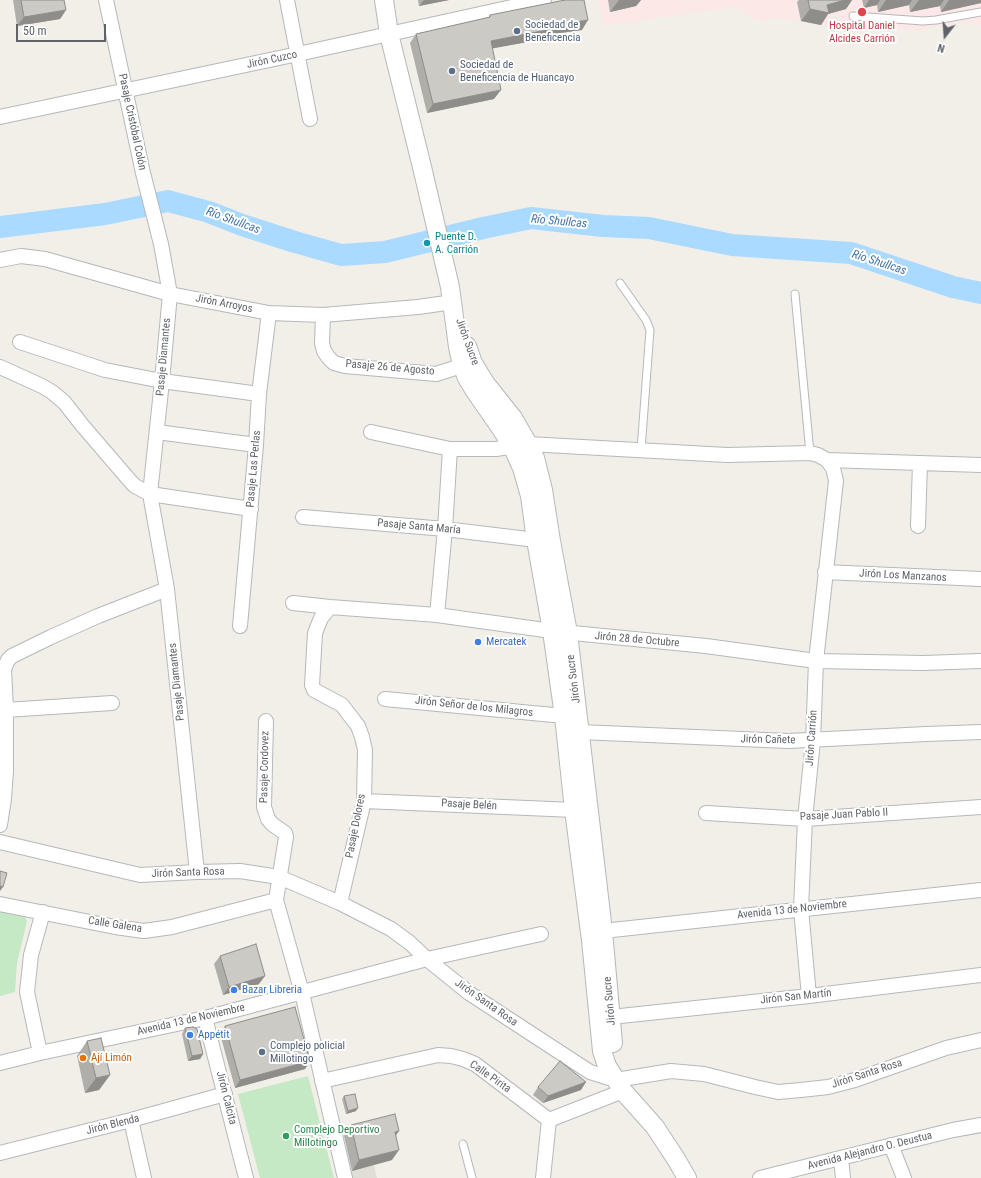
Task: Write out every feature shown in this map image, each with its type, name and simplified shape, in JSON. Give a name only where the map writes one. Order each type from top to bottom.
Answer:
[{"type":"street","name":"Pasaje Cristóbal Colón","points":[[106,0],[143,172],[161,244]]},
{"type":"street","points":[[287,0],[310,118]]},
{"type":"street","name":"Jirón Sucre","points":[[384,0],[389,34],[422,167],[451,294],[458,347],[467,364],[467,378],[500,427],[535,458],[543,490],[551,541],[560,632],[564,716],[602,1051],[607,1066],[620,1085],[655,1127],[687,1178]]},
{"type":"street","name":"Jirón Cuzco","points":[[0,117],[544,0]]},
{"type":"street","name":"Pasaje Diamantes","points":[[161,244],[170,294],[150,494],[167,589],[197,872]]},
{"type":"street","name":"Jirón Arroyos","points":[[0,260],[21,256],[45,259],[170,294],[269,313],[323,315],[418,307],[451,294]]},
{"type":"street","name":"Pasaje Las Perlas","points":[[240,626],[251,510],[259,394],[269,313]]},
{"type":"street","name":"Pasaje 26 de Agosto","points":[[323,315],[323,347],[328,357],[334,363],[345,366],[436,374],[467,364]]},
{"type":"street","points":[[20,342],[105,370],[162,381],[259,394]]},
{"type":"street","points":[[0,367],[42,386],[64,402],[130,482],[135,486],[150,494],[251,510]]},
{"type":"street","points":[[157,432],[256,445]]},
{"type":"street","points":[[371,432],[450,449],[496,449],[520,445],[727,455],[810,453],[827,460],[981,465]]},
{"type":"street","name":"Jirón Sucre","points":[[520,445],[522,468],[530,496],[536,540],[560,632],[580,732],[603,931],[611,1017],[620,1085]]},
{"type":"street","points":[[437,615],[445,529],[450,449]]},
{"type":"street","name":"Jirón Carrión","points":[[809,996],[801,909],[805,819],[813,741],[816,661],[836,481],[833,468],[827,460]]},
{"type":"street","points":[[918,526],[920,463]]},
{"type":"street","name":"Pasaje Santa María","points":[[303,517],[445,529],[536,540]]},
{"type":"street","name":"Jirón Los Manzanos","points":[[825,572],[981,579]]},
{"type":"street","points":[[0,825],[6,771],[4,669],[8,660],[12,656],[98,616],[167,589]]},
{"type":"street","name":"Jirón 28 de Octubre","points":[[293,603],[437,615],[560,632],[706,646],[816,661],[923,663],[981,662]]},
{"type":"street","name":"Pasaje Dolores","points":[[330,607],[321,618],[315,633],[312,685],[314,690],[342,705],[358,726],[365,750],[364,801],[340,903]]},
{"type":"street","name":"Jirón Señor de los Milagros","points":[[385,698],[564,716]]},
{"type":"street","points":[[6,710],[112,703]]},
{"type":"street","name":"Pasaje Cordovez","points":[[266,721],[264,807],[268,819],[272,824],[285,833],[286,837],[279,877]]},
{"type":"street","name":"Jirón Cañete","points":[[580,732],[788,741],[981,732]]},
{"type":"street","name":"Pasaje Belén","points":[[364,801],[574,810]]},
{"type":"street","name":"Pasaje Juan Pablo II","points":[[706,813],[805,819],[981,807]]},
{"type":"street","name":"Jirón Santa Rosa","points":[[0,842],[140,875],[240,871],[279,877],[340,903],[391,929],[410,943],[469,993],[590,1072],[620,1085],[671,1071],[704,1074],[778,1092],[828,1087],[855,1080],[946,1048],[981,1040]]},
{"type":"street","points":[[279,877],[276,900],[302,993],[345,1178]]},
{"type":"street","name":"Avenida 13 de Noviembre","points":[[603,931],[981,890]]},
{"type":"street","name":"Calle Galena","points":[[0,904],[114,927],[144,931],[172,927],[276,900]]},
{"type":"street","points":[[40,1053],[27,992],[32,955],[42,912]]},
{"type":"street","name":"Avenida 13 de Noviembre","points":[[0,1063],[205,1018],[428,959],[541,934]]},
{"type":"street","name":"Jirón San Martín","points":[[611,1017],[809,996],[981,975]]},
{"type":"street","name":"Jirón Calcita","points":[[205,1018],[246,1178]]},
{"type":"street","name":"Calle Pirita","points":[[322,1081],[438,1055],[452,1056],[475,1064],[548,1120]]},
{"type":"street","points":[[543,1178],[548,1120],[620,1085]]},
{"type":"street","name":"Jirón Blenda","points":[[0,1153],[225,1094]]},
{"type":"street","points":[[130,1120],[144,1178]]},
{"type":"street","name":"Avenida Alejandro O. Deustua","points":[[760,1178],[953,1130],[981,1125]]},
{"type":"street","points":[[891,1145],[904,1178]]},
{"type":"street","points":[[840,1158],[843,1178]]},
{"type":"lane","points":[[853,16],[923,21],[981,12]]},
{"type":"lane","points":[[620,283],[646,320],[650,330],[641,450]]},
{"type":"lane","points":[[795,294],[810,453]]},
{"type":"lane","points":[[462,1144],[472,1178]]},
{"type":"shaded area","name":"Hospital Daniel Alcides Carrión","points":[[598,0],[981,0],[981,26],[971,23],[947,25],[917,31],[888,27],[850,29],[822,26],[779,18],[759,21],[734,7],[604,26]]},
{"type":"shaded area","points":[[374,1165],[377,1178],[352,1178],[350,1171]]},
{"type":"green space","points":[[0,910],[25,917],[27,921],[17,963],[15,992],[0,996]]},
{"type":"green space","name":"Complejo Deportivo Millotingo","points":[[308,1076],[334,1178],[260,1178],[238,1094]]},
{"type":"building","points":[[21,0],[64,0],[66,10],[24,17]]},
{"type":"building","points":[[565,0],[584,0],[588,20],[556,25],[557,28],[491,41],[501,90],[433,104],[416,34],[490,17],[490,15]]},
{"type":"building","points":[[808,0],[845,0],[827,5],[829,13],[810,9]]},
{"type":"building","points":[[0,871],[7,873],[3,887],[0,886]]},
{"type":"building","points":[[256,944],[265,976],[229,987],[220,956]]},
{"type":"building","name":"Complejo policial Millotingo","points":[[295,1007],[310,1061],[240,1080],[225,1026]]},
{"type":"building","points":[[193,1027],[197,1029],[203,1054],[192,1056],[185,1028]]},
{"type":"building","points":[[101,1038],[110,1075],[96,1078],[87,1041]]},
{"type":"building","points":[[560,1061],[586,1082],[548,1096],[538,1087]]},
{"type":"building","points":[[355,1094],[358,1108],[348,1111],[344,1096]]},
{"type":"building","points":[[395,1114],[399,1131],[395,1132],[399,1150],[359,1160],[351,1125]]},
{"type":"waterway","name":"Río Shullcas","points":[[0,227],[105,214],[168,201],[209,212],[242,225],[341,255],[385,252],[531,218],[603,226],[649,228],[732,245],[851,253],[953,287],[981,293]]},
{"type":"place","name":"Hospital Daniel Alcides Carrión","points":[[862,12]]},
{"type":"place","name":"Sociedad de Beneficencia","points":[[517,31]]},
{"type":"place","name":"Sociedad de Beneficencia de Huancayo","points":[[452,71]]},
{"type":"place","name":"Puente D. A. Carrión","points":[[427,243]]},
{"type":"place","name":"Mercatek","points":[[478,642]]},
{"type":"place","name":"Bazar Libreria","points":[[234,990]]},
{"type":"place","name":"Appétit","points":[[190,1035]]},
{"type":"place","name":"Complejo policial Millotingo","points":[[262,1052]]},
{"type":"place","name":"Ají Limón","points":[[83,1058]]},
{"type":"place","name":"Complejo Deportivo Millotingo","points":[[286,1136]]}]
